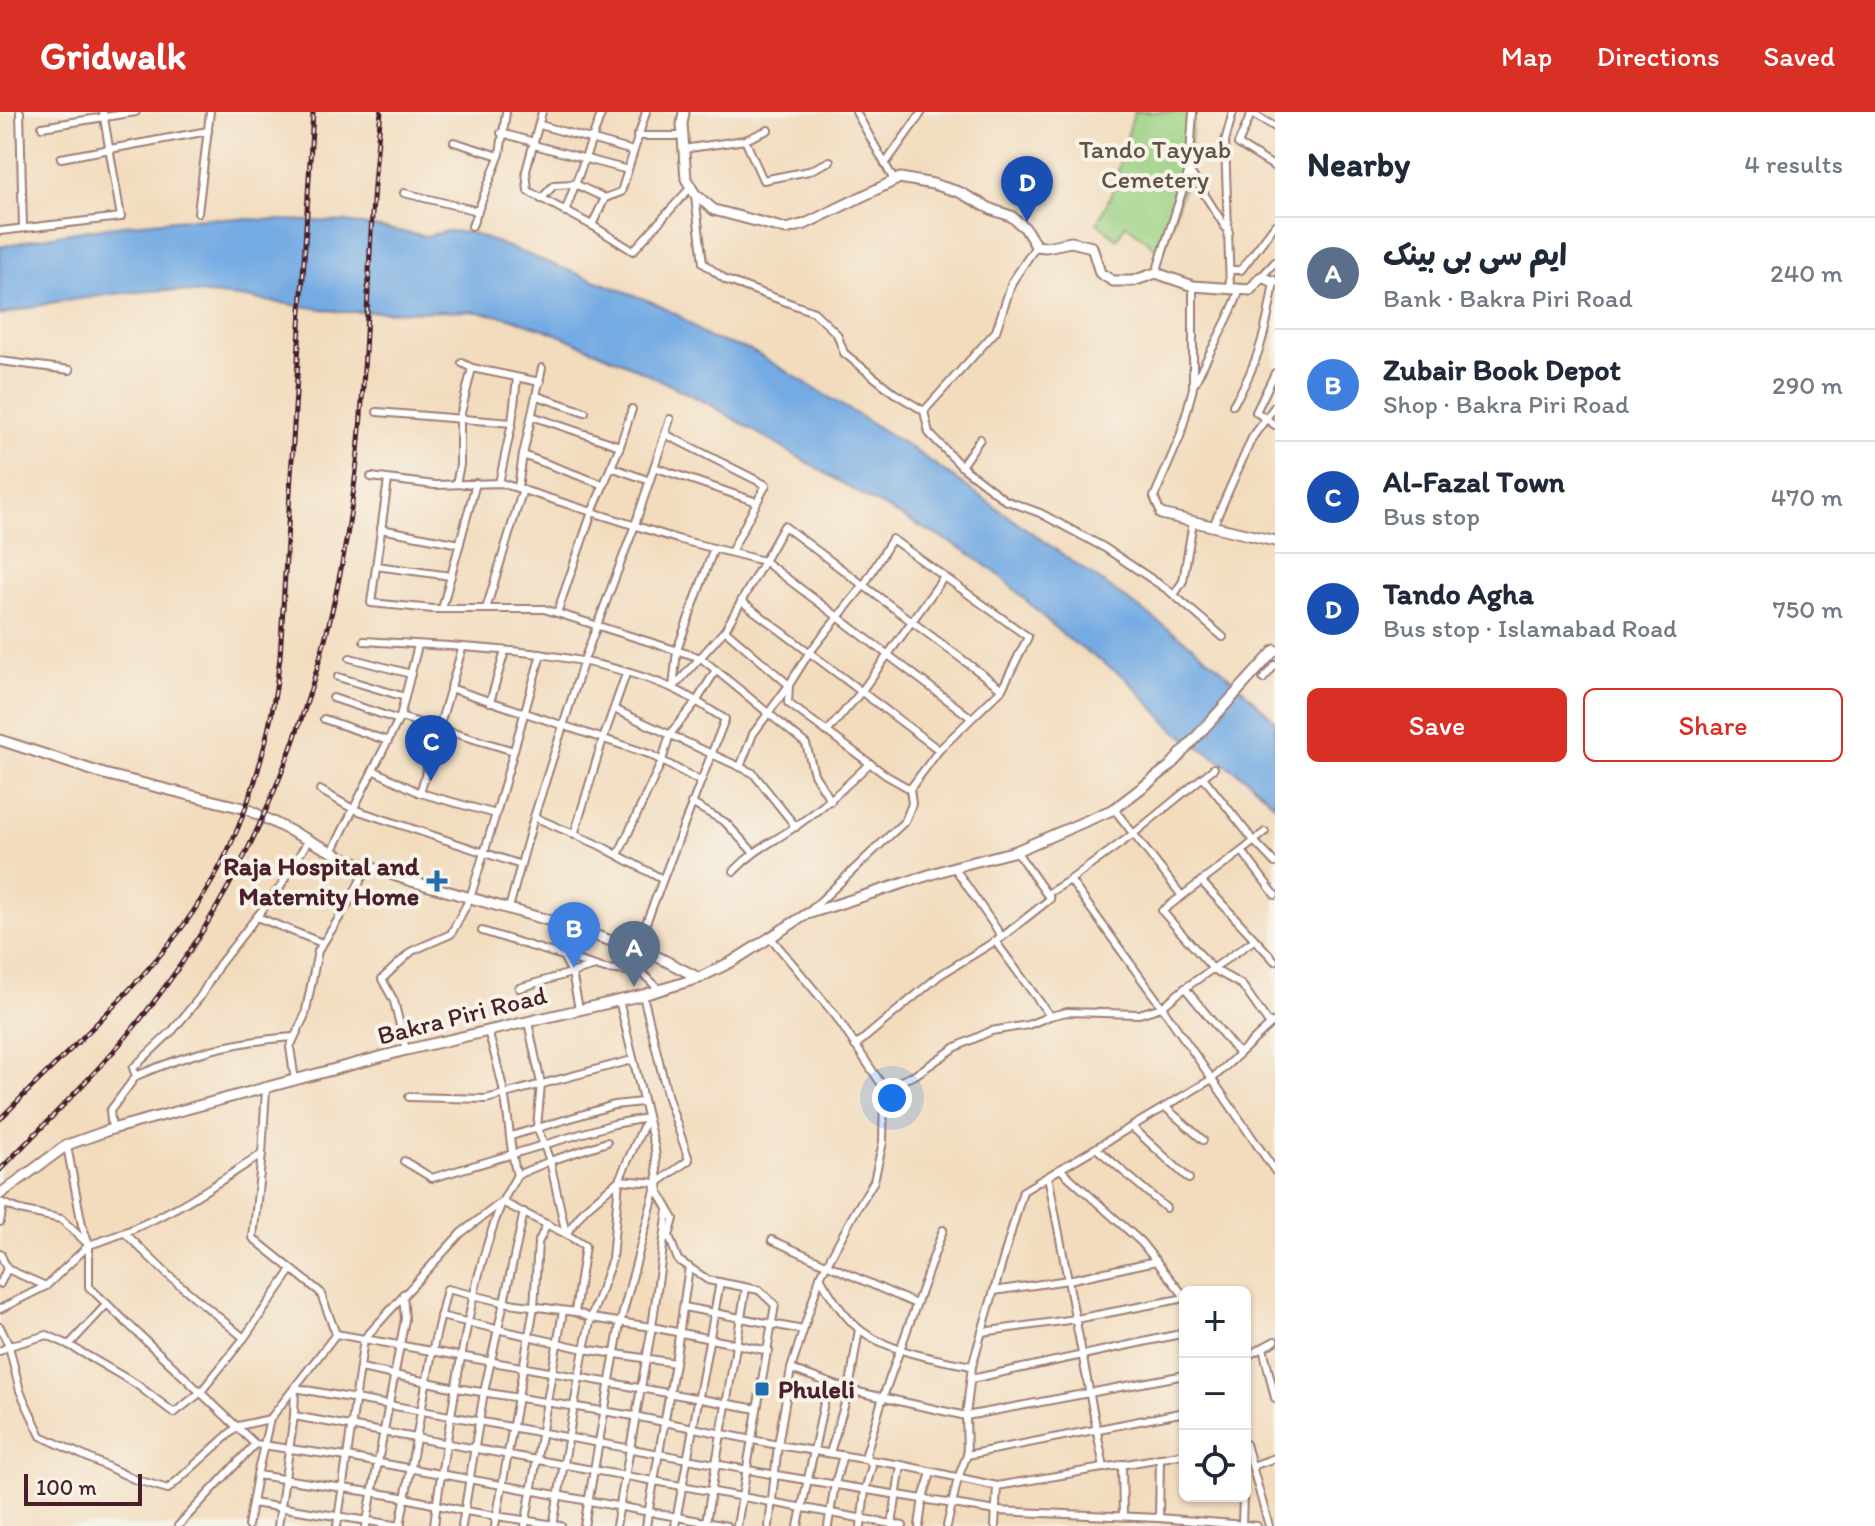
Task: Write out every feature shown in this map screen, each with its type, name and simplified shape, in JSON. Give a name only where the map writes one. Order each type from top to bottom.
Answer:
[{"type":"street","points":[[20,112],[23,227]]},
{"type":"street","points":[[42,127],[136,112]]},
{"type":"street","points":[[198,213],[210,112]]},
{"type":"street","points":[[472,226],[499,156],[506,112]]},
{"type":"street","points":[[542,112],[525,181],[528,191],[633,251],[693,190]]},
{"type":"street","points":[[565,212],[602,112]]},
{"type":"street","points":[[592,225],[605,198],[621,192],[646,112]]},
{"type":"street","points":[[684,112],[686,179],[714,210],[786,229],[805,224],[900,178],[933,184],[1011,216],[1025,228],[1036,246]]},
{"type":"street","points":[[856,112],[894,180]]},
{"type":"street","points":[[885,164],[922,112]]},
{"type":"street","points":[[1156,273],[1189,170],[1193,112]]},
{"type":"street","points":[[1233,112],[1225,141],[1230,270],[1235,289],[1233,310],[1213,342],[1193,388],[1180,437],[1154,497],[1161,514],[1275,541]]},
{"type":"street","points":[[1275,127],[1252,113],[1238,144],[1275,167]]},
{"type":"street","points":[[0,231],[121,217],[103,115]]},
{"type":"street","points":[[540,125],[633,151]]},
{"type":"street","points":[[683,149],[745,140],[768,130]]},
{"type":"street","points":[[61,158],[208,131]]},
{"type":"street","points":[[501,133],[628,170]]},
{"type":"street","points":[[637,136],[683,136]]},
{"type":"street","points":[[745,140],[763,180],[809,171],[830,161]]},
{"type":"street","points":[[454,142],[499,156]]},
{"type":"street","points":[[1189,170],[1229,234]]},
{"type":"street","points":[[541,199],[554,185],[575,184],[605,198]]},
{"type":"street","points":[[693,190],[703,263],[726,280],[814,312],[837,334],[844,353],[894,393],[924,411],[929,433],[961,466],[1005,500],[1040,513],[1105,548],[1174,595],[1223,637]]},
{"type":"street","points":[[404,193],[478,211]]},
{"type":"street","points":[[1230,270],[1241,270],[1275,225]]},
{"type":"street","points":[[1036,246],[1071,242],[1092,247],[1100,273],[1113,281],[1133,281],[1156,273],[1193,286],[1250,290],[1275,262]]},
{"type":"street","points":[[924,411],[996,331],[1012,282],[1036,246]]},
{"type":"street","points":[[1233,405],[1251,375],[1268,325],[1275,282],[1261,277]]},
{"type":"street","points":[[1193,286],[1193,388]]},
{"type":"street","points":[[0,361],[70,370]]},
{"type":"street","points":[[462,363],[472,368],[540,382]]},
{"type":"street","points":[[456,484],[460,465],[460,419],[472,368]]},
{"type":"street","points":[[486,609],[521,488],[523,455],[542,368]]},
{"type":"street","points":[[1275,373],[1256,412],[1275,425]]},
{"type":"street","points":[[499,483],[512,423],[517,378]]},
{"type":"street","points":[[537,396],[585,412]]},
{"type":"street","points":[[1213,526],[1252,438],[1275,406]]},
{"type":"street","points":[[557,613],[632,409]]},
{"type":"street","points":[[377,412],[512,423]]},
{"type":"street","points":[[532,416],[620,446]]},
{"type":"street","points":[[509,908],[534,817],[584,660],[599,626],[670,419]]},
{"type":"street","points":[[665,434],[766,485],[731,552]]},
{"type":"street","points":[[961,466],[980,439]]},
{"type":"street","points":[[523,455],[604,485]]},
{"type":"street","points":[[611,467],[650,481]]},
{"type":"street","points":[[654,467],[757,502]]},
{"type":"street","points":[[371,477],[456,484],[499,483],[764,561],[970,717]]},
{"type":"street","points":[[388,480],[371,603],[442,609],[544,609],[701,658],[806,744],[814,774],[831,801]]},
{"type":"street","points":[[442,609],[476,483]]},
{"type":"street","points":[[1174,595],[1183,581],[1193,522]]},
{"type":"street","points":[[673,688],[725,630],[784,526],[1002,689]]},
{"type":"street","points":[[381,529],[460,544]]},
{"type":"street","points":[[740,767],[753,734],[767,712],[809,653],[864,585],[892,539],[1028,637],[1002,689],[939,750],[910,789],[912,804],[905,821],[807,914]]},
{"type":"street","points":[[673,688],[677,650],[714,548]]},
{"type":"street","points":[[376,566],[451,576]]},
{"type":"street","points":[[827,732],[861,692],[944,577]]},
{"type":"street","points":[[741,601],[939,750]]},
{"type":"street","points":[[725,630],[789,685]]},
{"type":"street","points":[[364,641],[584,660],[673,688],[725,719],[636,949]]},
{"type":"street","points":[[332,852],[400,719],[418,645]]},
{"type":"street","points":[[420,793],[462,649]]},
{"type":"street","name":"Bakra Piri Road","points":[[0,1194],[67,1145],[112,1129],[406,1050],[660,990],[699,978],[807,914],[954,867],[1016,851],[1114,809],[1169,767],[1275,650]]},
{"type":"street","points":[[490,702],[505,651]]},
{"type":"street","points":[[406,1050],[394,1001],[382,979],[412,951],[451,934],[470,898],[541,654]]},
{"type":"street","points":[[350,658],[411,674]]},
{"type":"street","points":[[1263,679],[1274,667]]},
{"type":"street","points":[[618,855],[662,761],[670,734],[696,702],[716,670]]},
{"type":"street","points":[[574,835],[626,674]]},
{"type":"street","points":[[338,677],[405,697]]},
{"type":"street","points":[[789,685],[788,703],[910,789]]},
{"type":"street","points":[[450,688],[603,739],[662,761],[700,781]]},
{"type":"street","points":[[333,698],[514,751]]},
{"type":"street","points":[[614,709],[753,773],[796,827]]},
{"type":"street","points":[[324,719],[388,741]]},
{"type":"street","points":[[0,740],[104,774],[247,809],[308,841],[368,866],[636,949],[699,978]]},
{"type":"street","points":[[734,871],[753,852],[796,827],[831,801],[870,763]]},
{"type":"street","points":[[1047,894],[1132,835],[1214,768]]},
{"type":"street","points":[[373,770],[420,793],[496,814]]},
{"type":"street","points":[[1203,777],[1275,863]]},
{"type":"street","points":[[320,790],[353,809],[521,865]]},
{"type":"street","points":[[691,803],[725,822],[753,852]]},
{"type":"street","points":[[1114,809],[1182,896]]},
{"type":"street","points":[[534,817],[618,855],[662,879]]},
{"type":"street","points":[[947,1526],[958,1478],[967,1455],[966,1416],[972,1366],[1023,1191],[1212,1079],[1273,1023],[1242,985],[1213,969],[1162,911],[1265,832]]},
{"type":"street","points":[[136,1076],[133,1068],[173,1030],[280,887],[308,841]]},
{"type":"street","points":[[855,1046],[940,975],[998,939],[1050,899],[1016,851]]},
{"type":"street","points":[[1242,851],[1275,895]]},
{"type":"street","points":[[295,1081],[290,1047],[305,1015],[318,951],[368,866]]},
{"type":"street","points":[[954,867],[1050,1016]]},
{"type":"street","points":[[1070,880],[1275,1171]]},
{"type":"street","points":[[1201,881],[1275,961]]},
{"type":"street","points":[[257,917],[322,943]]},
{"type":"street","points":[[558,923],[563,956],[572,973],[579,1009]]},
{"type":"street","points":[[482,931],[595,966],[641,972],[660,990]]},
{"type":"street","points":[[769,1526],[791,1369],[820,1277],[874,1181],[883,1142],[884,1088],[835,1015],[771,938]]},
{"type":"street","points":[[884,1088],[915,1075],[956,1047],[991,1031],[1028,1025],[1067,1012],[1139,1014],[1162,1007],[1254,940]]},
{"type":"street","points":[[519,988],[595,966]]},
{"type":"street","points":[[1185,988],[1239,1054]]},
{"type":"street","points":[[584,1526],[620,1324],[657,1183],[689,1160],[668,1098],[643,995]]},
{"type":"street","points":[[619,1000],[655,1149],[659,1193],[674,1219],[669,1236],[678,1260],[708,1280],[759,1290],[775,1305],[737,1526]]},
{"type":"street","points":[[528,1022],[541,1084],[537,1127],[550,1161],[566,1234]]},
{"type":"street","points":[[488,1031],[505,1094],[511,1136],[510,1154],[517,1175]]},
{"type":"street","points":[[112,1129],[110,1111],[136,1076],[185,1056],[253,1040],[293,1037]]},
{"type":"street","points":[[409,1097],[486,1099],[632,1060]]},
{"type":"street","points":[[266,1089],[253,1238],[320,1292],[336,1334]]},
{"type":"street","points":[[511,1136],[614,1105],[642,1102]]},
{"type":"street","points":[[1165,1107],[1203,1140]]},
{"type":"street","points":[[404,1161],[432,1178],[614,1124],[647,1118]]},
{"type":"street","points":[[257,1475],[406,1498],[526,1523],[556,1525],[558,1495],[571,1437],[584,1349],[591,1318],[612,1259],[619,1180],[647,1118]]},
{"type":"street","points":[[1132,1127],[1189,1179]]},
{"type":"street","points":[[434,1526],[450,1416],[474,1294],[487,1238],[502,1202],[517,1175],[607,1142]]},
{"type":"street","points":[[67,1145],[82,1225],[89,1245],[89,1287],[255,1444],[347,1457],[727,1526]]},
{"type":"street","points":[[1096,1148],[1166,1208]]},
{"type":"street","points":[[0,1309],[46,1286],[89,1245],[126,1234],[197,1197],[262,1154]]},
{"type":"street","points":[[1060,1169],[1141,1242],[1179,1290]]},
{"type":"street","points":[[1048,1176],[1104,1468]]},
{"type":"street","points":[[566,1234],[585,1209],[619,1180],[657,1183]]},
{"type":"street","points":[[502,1202],[585,1246],[575,1312]]},
{"type":"street","points":[[337,1526],[364,1339],[461,1233],[502,1202]]},
{"type":"street","points":[[0,1222],[1,1203],[61,1219],[89,1245]]},
{"type":"street","points":[[616,1526],[652,1327],[668,1209]]},
{"type":"street","points":[[462,1526],[484,1392],[524,1212]]},
{"type":"street","points":[[495,1526],[534,1307],[538,1243],[547,1224]]},
{"type":"street","points":[[861,1523],[872,1466],[866,1454],[883,1397],[943,1230]]},
{"type":"street","points":[[126,1234],[168,1275],[244,1338]]},
{"type":"street","points":[[772,1240],[916,1304]]},
{"type":"street","points":[[0,1253],[7,1269],[46,1286]]},
{"type":"street","points":[[994,1291],[1068,1280],[1156,1261]]},
{"type":"street","points":[[646,1526],[689,1267]]},
{"type":"street","points":[[0,1284],[7,1269]]},
{"type":"street","points":[[0,1351],[47,1335],[136,1384],[174,1413],[200,1393],[291,1271]]},
{"type":"street","points":[[820,1277],[831,1296],[859,1329],[900,1348],[938,1360],[972,1366]]},
{"type":"street","points":[[675,1526],[720,1282]]},
{"type":"street","points":[[706,1524],[746,1288]]},
{"type":"street","points":[[252,1503],[400,1526],[420,1411],[447,1289],[769,1351]]},
{"type":"street","points":[[367,1523],[405,1319],[403,1294]]},
{"type":"street","points":[[982,1332],[1076,1319],[1179,1298]]},
{"type":"street","points":[[69,1345],[107,1304]]},
{"type":"street","points":[[684,1307],[803,1330]]},
{"type":"street","points":[[526,1523],[563,1311]]},
{"type":"street","points":[[440,1316],[584,1349],[675,1363]]},
{"type":"street","points":[[0,1327],[9,1346],[20,1391],[41,1436],[134,1479],[168,1489],[238,1426],[270,1419]]},
{"type":"street","points":[[830,1453],[849,1390],[859,1329]]},
{"type":"street","points":[[336,1334],[757,1409]]},
{"type":"street","points":[[248,1526],[270,1419],[336,1334]]},
{"type":"street","points":[[971,1379],[1179,1334]]},
{"type":"street","points":[[1251,1354],[1275,1341]]},
{"type":"street","points":[[1263,1348],[1275,1398]]},
{"type":"street","points":[[361,1368],[427,1383],[634,1416],[778,1445],[901,1465],[997,1486],[1179,1455]]},
{"type":"street","points":[[791,1369],[849,1390],[966,1416],[1179,1376]]},
{"type":"street","points":[[798,1526],[828,1384]]},
{"type":"street","points":[[295,1388],[776,1475],[996,1511],[1257,1526]]},
{"type":"street","points":[[278,1526],[290,1449],[295,1388]]},
{"type":"street","points":[[967,1455],[1179,1413]]},
{"type":"street","points":[[294,1416],[801,1507],[861,1523],[903,1526]]},
{"type":"street","points":[[178,1526],[255,1444]]},
{"type":"street","points":[[828,1526],[843,1455]]},
{"type":"street","points":[[1159,1518],[1160,1458]]},
{"type":"street","points":[[1251,1464],[1275,1460]]},
{"type":"street","points":[[1122,1464],[1123,1516]]},
{"type":"street","points":[[892,1525],[901,1465]]},
{"type":"street","points":[[1251,1470],[1269,1526]]},
{"type":"street","points":[[919,1526],[931,1473]]},
{"type":"street","points":[[995,1526],[997,1486]]},
{"type":"street","points":[[1242,1525],[1243,1502]]},
{"type":"green space","name":"Tando Tayyab Cemetery","points":[[1134,112],[1193,112],[1189,170],[1162,254],[1126,224],[1117,239],[1097,223],[1111,195]]},
{"type":"water","points":[[208,218],[346,222],[426,236],[448,231],[471,233],[652,302],[678,315],[709,338],[750,350],[910,447],[1224,671],[1275,721],[1275,805],[1247,779],[1173,729],[1127,679],[1064,636],[999,575],[961,548],[867,498],[709,404],[547,330],[507,317],[471,311],[342,312],[165,290],[50,303],[0,315],[0,247],[104,228]]},
{"type":"railway","points":[[0,1119],[109,1011],[170,943],[193,912],[231,844],[258,771],[275,696],[280,657],[313,112]]},
{"type":"railway","points":[[0,1170],[103,1063],[159,995],[199,936],[235,874],[293,742],[334,604],[357,462],[381,112]]},
{"type":"place","name":"Tando Agha","points":[[1027,222]]},
{"type":"place","name":"Al-Fazal Town","points":[[431,781]]},
{"type":"place","name":"Raja Hospital and Maternity Home","points":[[437,881]]},
{"type":"place","name":"Zubair Book Depot","points":[[574,968]]},
{"type":"place","name":"ایم سی بی بینک","points":[[634,987]]},
{"type":"place","name":"Phuleli","points":[[762,1389]]}]
